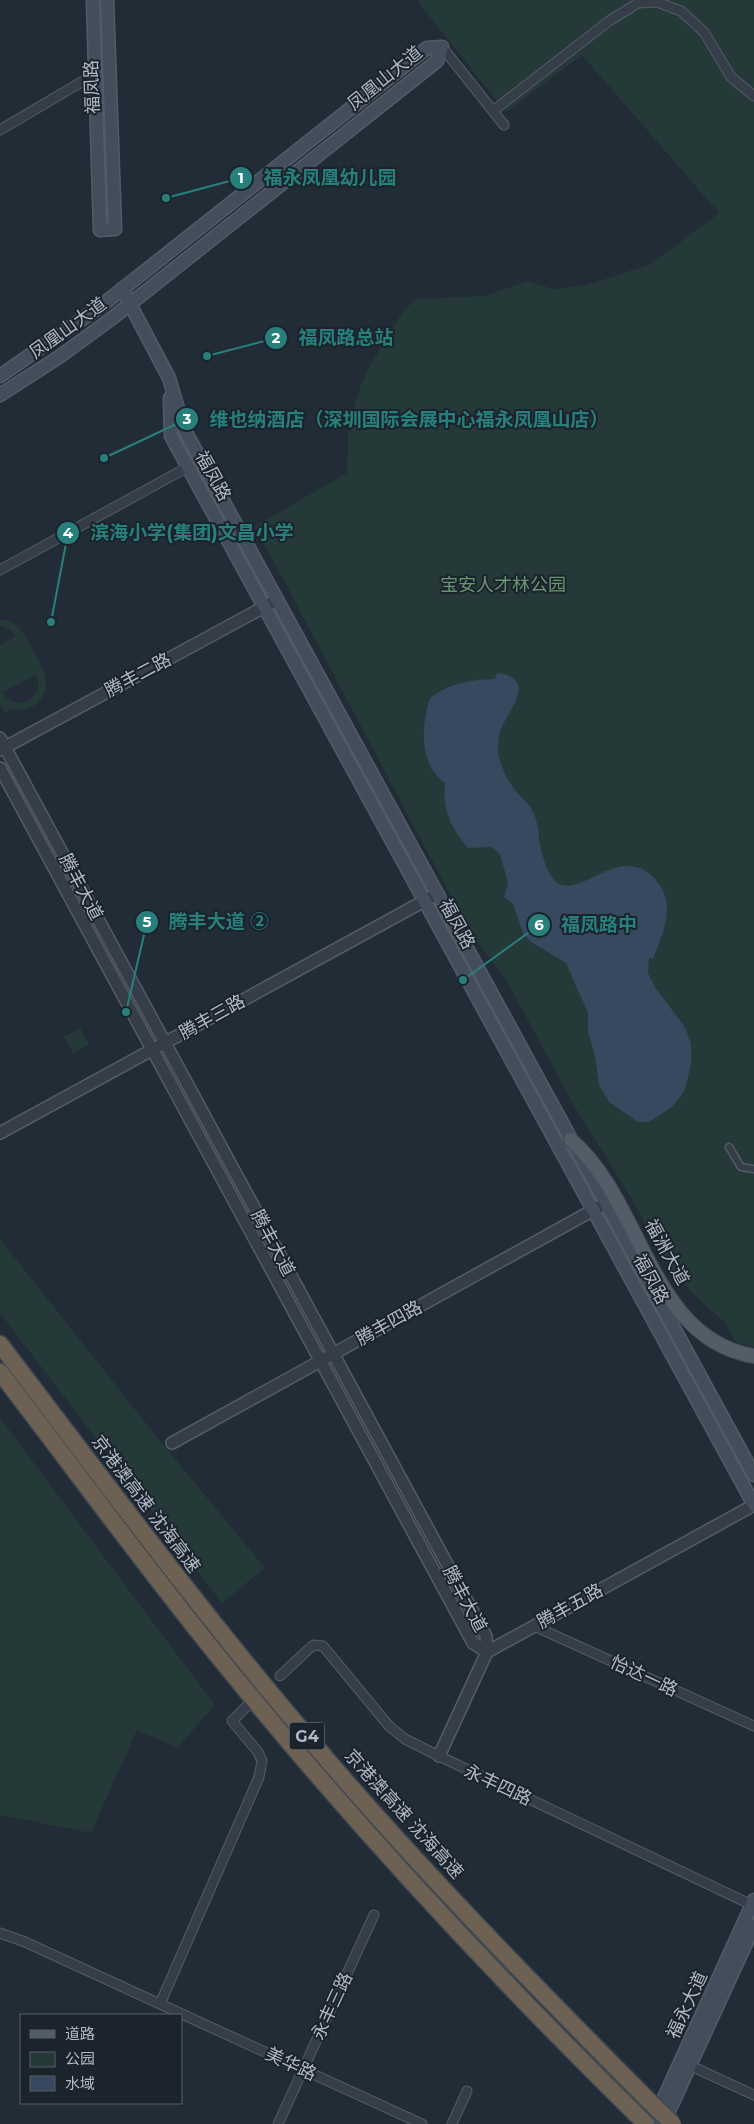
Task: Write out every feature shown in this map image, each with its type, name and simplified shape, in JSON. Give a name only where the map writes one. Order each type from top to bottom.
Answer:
[{"type":"highway","name":"京港澳高速 沈海高速","points":[[0,1344],[172,1572],[313,1744],[474,1922],[673,2124]]},
{"type":"highway","name":"京港澳高速 沈海高速","points":[[0,1372],[224,1664],[300,1755],[461,1935],[645,2122]]},
{"type":"main road","name":"福凤路","points":[[93,0],[100,230],[115,229],[107,0]]},
{"type":"main road","name":"凤凰山大道","points":[[0,376],[56,338],[122,289],[427,48],[442,47],[437,61],[130,304],[60,356],[0,395]]},
{"type":"main road","name":"福凤路","points":[[122,289],[169,378],[184,429],[753,1471]]},
{"type":"main road","name":"福凤路","points":[[169,378],[171,436],[754,1505]]},
{"type":"main road","points":[[490,1022],[503,1015]]},
{"type":"main road","name":"福洲大道","points":[[571,1140],[584,1151],[606,1179],[644,1253],[678,1309],[692,1326],[718,1344],[754,1356]]},
{"type":"main road","name":"福永大道","points":[[645,2122],[753,1903]]},
{"type":"main road","name":"福永大道","points":[[663,2124],[754,1926]]},
{"type":"street","points":[[493,111],[608,21],[638,3],[657,2],[681,11],[704,32],[731,78],[754,96]]},
{"type":"street","points":[[442,47],[504,125]]},
{"type":"street","points":[[0,130],[95,74]]},
{"type":"street","points":[[0,570],[188,467]]},
{"type":"street","name":"腾丰二路","points":[[2,745],[277,600]]},
{"type":"street","name":"腾丰大道","points":[[2,745],[486,1636],[487,1652]]},
{"type":"street","name":"腾丰大道","points":[[0,768],[473,1643],[487,1652]]},
{"type":"street","name":"腾丰三路","points":[[0,1133],[437,894]]},
{"type":"street","points":[[729,1148],[741,1166],[754,1169]]},
{"type":"street","name":"腾丰四路","points":[[172,1443],[606,1203]]},
{"type":"street","name":"腾丰五路","points":[[487,1652],[754,1505]]},
{"type":"street","name":"怡达一路","points":[[534,1626],[754,1726]]},
{"type":"street","name":"永丰四路","points":[[280,1676],[311,1647],[314,1645],[322,1646],[389,1726],[405,1738],[439,1756],[753,1903]]},
{"type":"street","points":[[439,1756],[487,1652]]},
{"type":"street","points":[[160,2004],[259,1777],[262,1761],[258,1752],[232,1721],[247,1706]]},
{"type":"street","name":"永丰三路","points":[[278,2124],[374,1915]]},
{"type":"street","name":"美华路","points":[[0,1932],[422,2124]]},
{"type":"street","points":[[691,2066],[754,2095]]},
{"type":"street","points":[[452,2124],[467,2091]]},
{"type":"green space","name":"宝安人才林公园","points":[[420,0],[754,0],[754,1347],[736,1342],[725,1323],[691,1292],[666,1262],[632,1199],[573,1104],[508,983],[471,934],[255,526],[347,473],[348,435],[360,387],[371,364],[403,311],[416,299],[485,296],[527,281],[553,289],[587,285],[651,264],[719,213],[582,55],[506,112],[418,2]]},
{"type":"green space","points":[[0,619],[18,627],[39,661],[46,682],[46,689],[36,704],[24,709],[11,709],[5,714],[0,705],[0,645],[16,636],[9,629],[0,626]],"holes":[[[36,674],[39,687],[31,699],[19,703],[8,699],[2,693]]]},
{"type":"green space","points":[[80,1028],[89,1044],[73,1053],[64,1037]]},
{"type":"green space","points":[[0,1239],[152,1431],[265,1568],[222,1603],[0,1313]]},
{"type":"green space","points":[[0,1418],[215,1705],[177,1748],[137,1730],[91,1833],[0,1815]]},
{"type":"water","points":[[497,673],[510,676],[517,682],[519,689],[513,706],[500,731],[498,750],[500,760],[511,785],[535,816],[544,859],[553,879],[561,885],[571,885],[607,871],[634,866],[647,871],[659,884],[664,893],[667,912],[666,921],[653,959],[649,958],[648,973],[655,987],[684,1026],[691,1043],[691,1064],[685,1090],[672,1107],[649,1122],[638,1122],[609,1102],[599,1085],[595,1056],[588,1032],[588,1013],[566,963],[531,942],[523,933],[513,904],[504,897],[508,883],[500,854],[491,847],[468,848],[462,841],[452,826],[446,810],[445,783],[430,766],[426,755],[424,732],[430,698],[445,689],[461,683],[495,679]]},
{"type":"place","name":"福永凤凰幼儿园","points":[[166,198]]},
{"type":"place","name":"福凤路总站","points":[[207,356]]},
{"type":"place","name":"维也纳酒店（深圳国际会展中心福永凤凰山店）","points":[[104,458]]},
{"type":"place","name":"滨海小学(集团)文昌小学","points":[[51,622]]},
{"type":"place","name":"福凤路中","points":[[463,980]]},
{"type":"place","name":"腾丰大道 ②","points":[[126,1012]]}]
